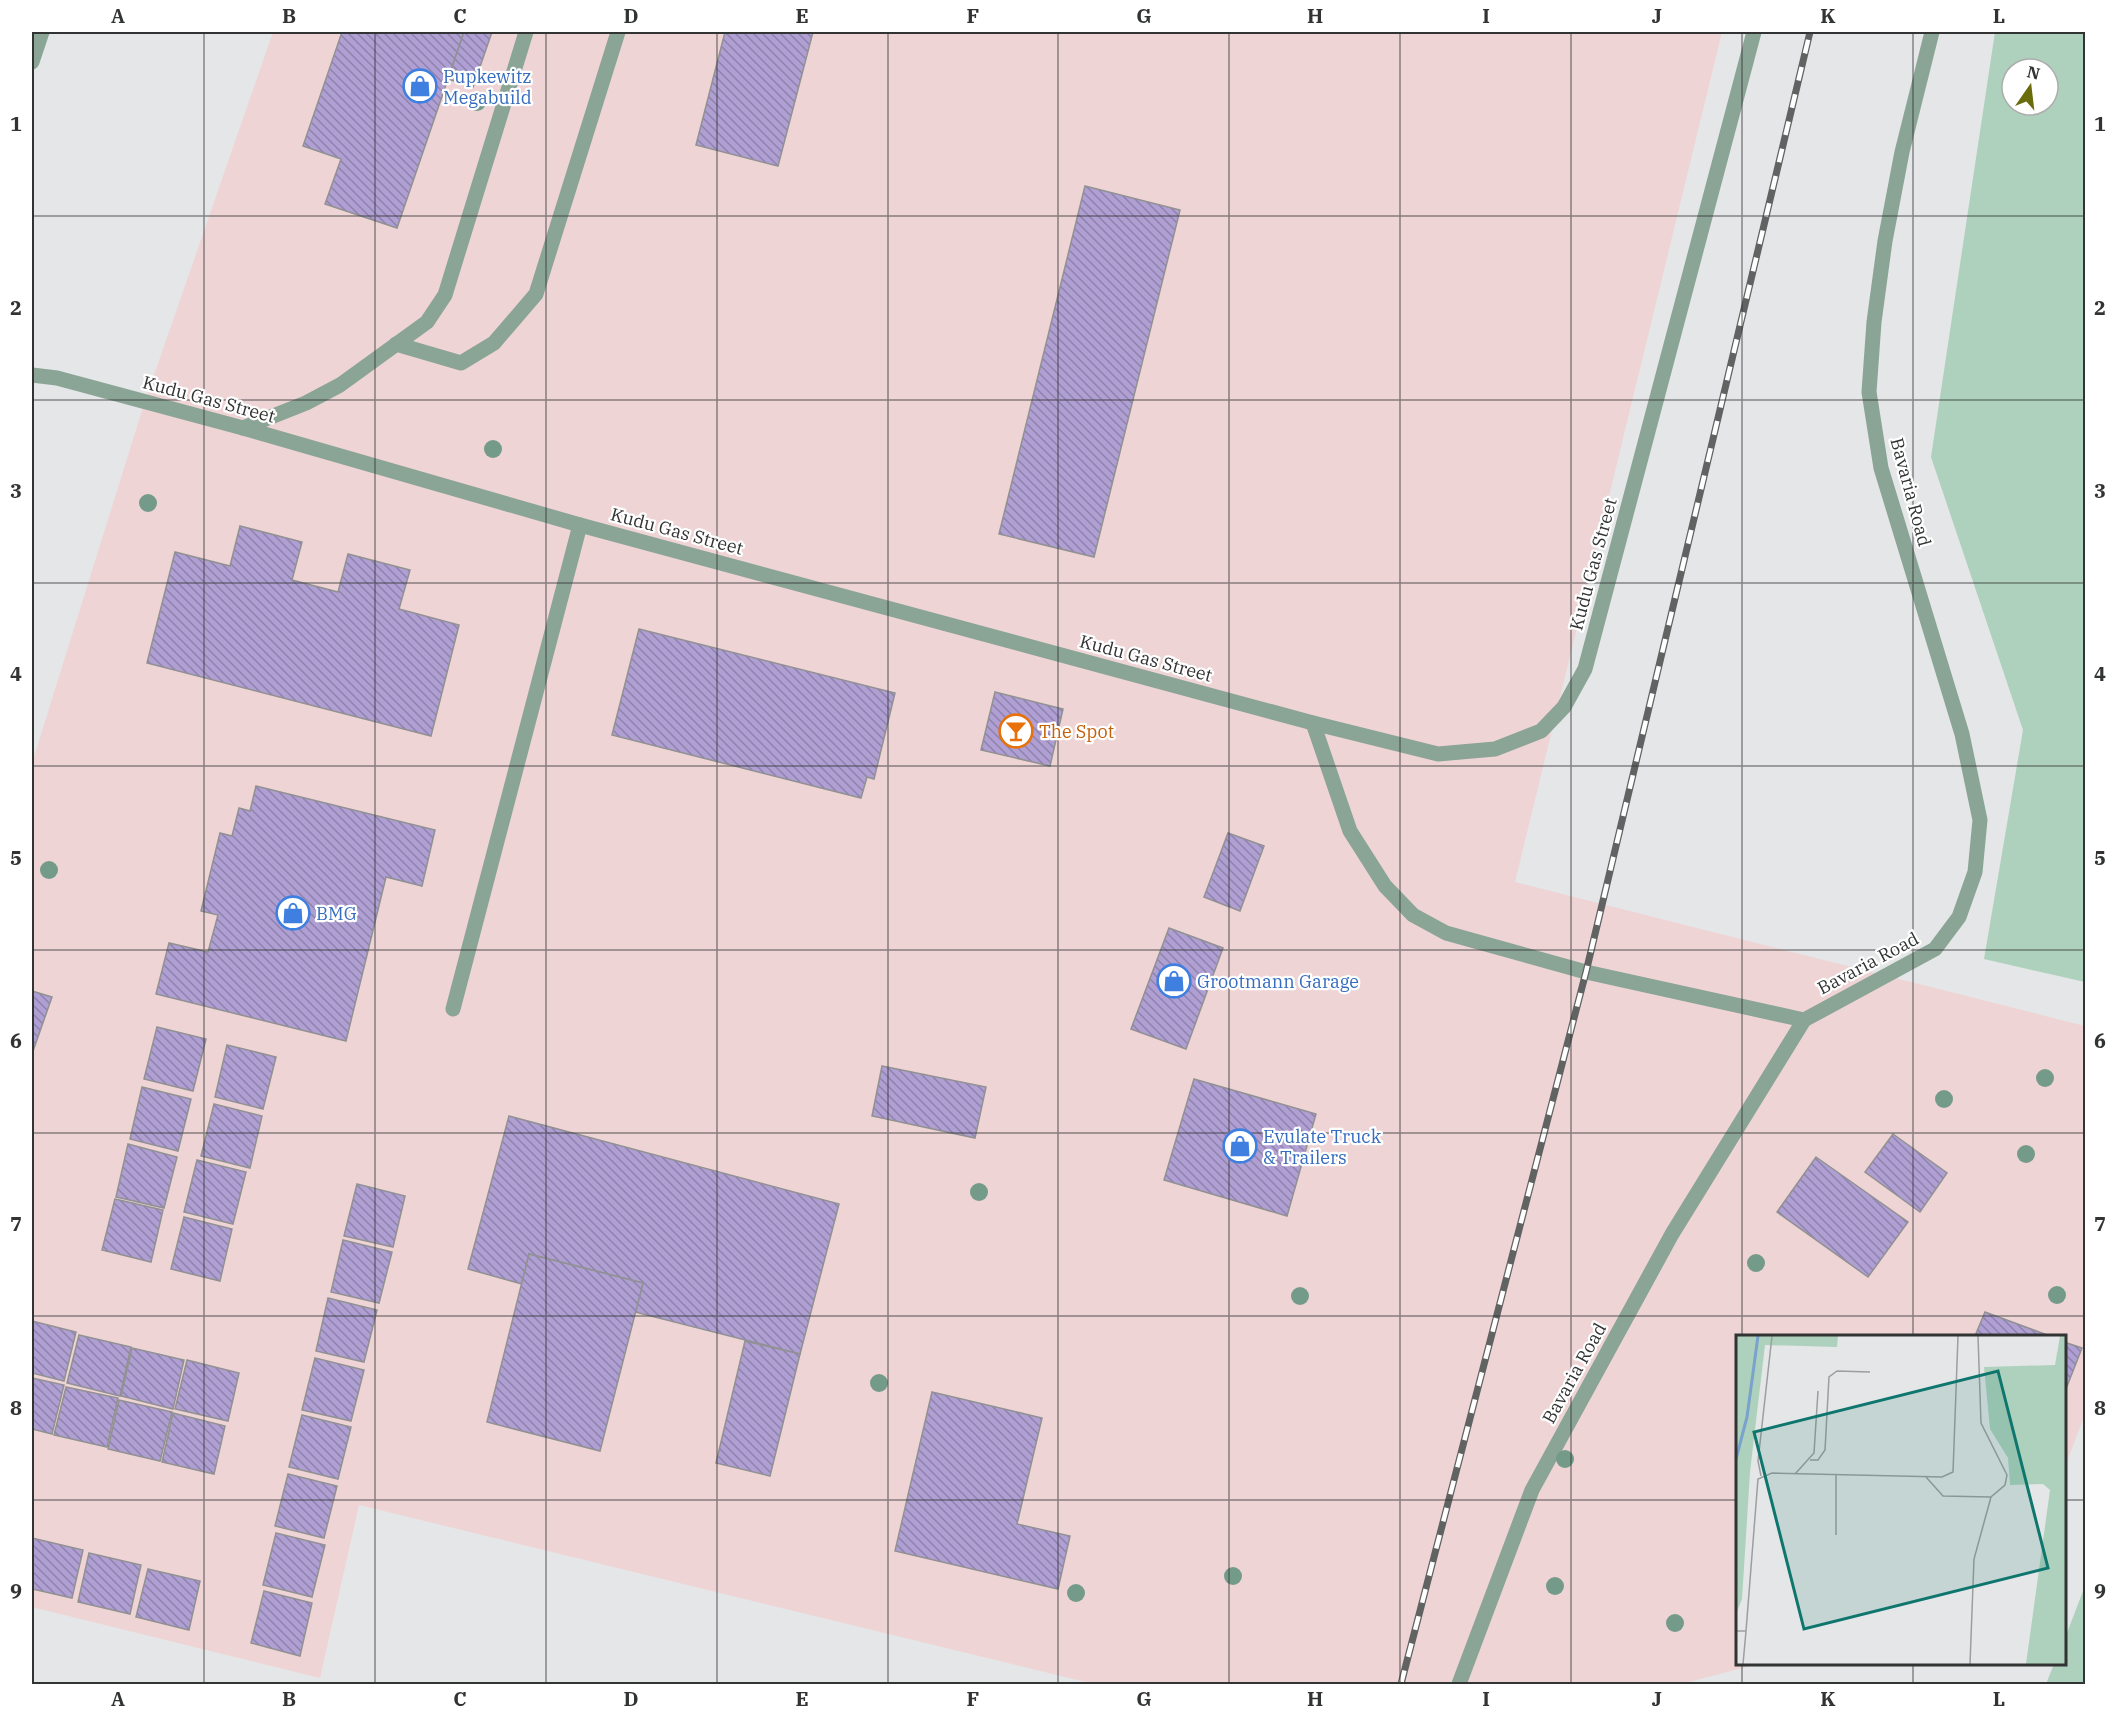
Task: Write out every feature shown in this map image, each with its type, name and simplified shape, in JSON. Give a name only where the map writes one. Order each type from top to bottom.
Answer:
[{"type":"street","points":[[32,62],[42,32]]},
{"type":"street","points":[[243,428],[306,403],[340,385],[427,322],[445,295],[526,32]]},
{"type":"street","points":[[396,344],[461,363],[494,342],[536,294],[618,32]]},
{"type":"street","name":"Kudu Gas Street","points":[[32,375],[57,378],[243,428],[580,525],[1313,723],[1438,754],[1495,749],[1541,731],[1564,706],[1585,669],[1754,32]]},
{"type":"street","name":"Bavaria Road","points":[[1459,1684],[1532,1490],[1672,1234],[1804,1020],[1935,949],[1959,917],[1974,872],[1980,820],[1962,734],[1881,468],[1869,392],[1874,322],[1885,241],[1902,152],[1932,32]]},
{"type":"street","points":[[453,1009],[580,525]]},
{"type":"street","points":[[1313,723],[1350,831],[1385,886],[1413,915],[1446,933],[1586,972],[1804,1020]]},
{"type":"shaded area","points":[[273,32],[1722,32],[1515,882],[2085,1026],[2085,1414],[2066,1464],[2066,1335],[1736,1335],[1736,1665],[1754,1665],[1681,1684],[1094,1684],[359,1505],[320,1678],[32,1607],[32,763],[145,401]]},
{"type":"green space","points":[[1995,32],[2085,32],[2085,982],[1984,959],[2023,730],[1931,457]]},
{"type":"green space","points":[[2085,1586],[2085,1684],[2046,1684],[2054,1665],[2066,1665],[2066,1635]]},
{"type":"building","points":[[342,32],[464,32],[397,228],[325,204],[341,159],[303,146]]},
{"type":"building","points":[[464,32],[492,32],[473,87],[448,79]]},
{"type":"building","points":[[725,32],[813,32],[778,166],[696,145]]},
{"type":"building","points":[[1085,186],[1180,210],[1094,557],[999,534]]},
{"type":"building","points":[[240,526],[302,542],[292,580],[338,592],[348,554],[410,570],[399,609],[459,625],[431,736],[147,663],[175,552],[230,566]]},
{"type":"building","points":[[639,629],[895,693],[874,779],[867,777],[861,798],[612,735]]},
{"type":"building","points":[[995,692],[1063,709],[1050,766],[981,750]]},
{"type":"building","name":"BMG","points":[[256,786],[435,830],[422,886],[386,877],[346,1041],[156,994],[169,943],[208,952],[218,915],[201,911],[220,833],[232,836],[239,808],[250,811]]},
{"type":"building","points":[[1228,833],[1264,846],[1240,911],[1204,897]]},
{"type":"building","points":[[1169,928],[1223,948],[1186,1049],[1131,1029]]},
{"type":"building","points":[[32,991],[52,997],[32,1054]]},
{"type":"building","points":[[157,1027],[206,1039],[193,1091],[144,1079]]},
{"type":"building","points":[[227,1045],[276,1057],[263,1109],[215,1097]]},
{"type":"building","points":[[882,1066],[986,1087],[975,1138],[872,1116]]},
{"type":"building","points":[[1194,1079],[1316,1114],[1287,1216],[1164,1180]]},
{"type":"building","points":[[142,1087],[191,1099],[178,1151],[130,1139]]},
{"type":"building","points":[[214,1104],[262,1116],[250,1168],[201,1156]]},
{"type":"building","points":[[509,1116],[839,1204],[800,1354],[635,1312],[643,1283],[529,1254],[522,1284],[468,1269]]},
{"type":"building","points":[[1893,1134],[1947,1173],[1920,1212],[1865,1172]]},
{"type":"building","points":[[128,1144],[177,1157],[164,1208],[116,1197]]},
{"type":"building","points":[[1816,1157],[1908,1222],[1868,1277],[1777,1212]]},
{"type":"building","points":[[197,1160],[246,1172],[233,1224],[184,1212]]},
{"type":"building","points":[[357,1184],[405,1196],[393,1247],[344,1236]]},
{"type":"building","points":[[115,1199],[163,1210],[151,1262],[102,1250]]},
{"type":"building","points":[[184,1217],[232,1229],[220,1281],[171,1269]]},
{"type":"building","points":[[343,1240],[392,1252],[379,1303],[331,1292]]},
{"type":"building","points":[[529,1254],[643,1283],[600,1451],[487,1422]]},
{"type":"building","points":[[328,1298],[377,1310],[364,1362],[316,1351]]},
{"type":"building","points":[[1985,1312],[2047,1335],[1975,1335]]},
{"type":"building","points":[[32,1321],[76,1332],[64,1381],[32,1373]]},
{"type":"building","points":[[79,1335],[131,1347],[120,1396],[67,1383]]},
{"type":"building","points":[[745,1341],[800,1354],[770,1476],[716,1463]]},
{"type":"building","points":[[2066,1343],[2082,1348],[2066,1389]]},
{"type":"building","points":[[132,1348],[184,1360],[173,1409],[121,1396]]},
{"type":"building","points":[[315,1358],[364,1370],[351,1421],[302,1410]]},
{"type":"building","points":[[187,1360],[239,1373],[228,1421],[175,1409]]},
{"type":"building","points":[[32,1378],[64,1385],[52,1434],[32,1429]]},
{"type":"building","points":[[66,1387],[118,1398],[107,1447],[54,1435]]},
{"type":"building","points":[[932,1392],[1042,1418],[1017,1524],[1070,1536],[1058,1589],[895,1551]]},
{"type":"building","points":[[119,1400],[172,1412],[160,1461],[108,1449]]},
{"type":"building","points":[[173,1413],[225,1426],[214,1474],[162,1462]]},
{"type":"building","points":[[302,1415],[351,1427],[338,1479],[289,1467]]},
{"type":"building","points":[[288,1474],[337,1486],[324,1538],[275,1526]]},
{"type":"building","points":[[276,1533],[325,1545],[312,1597],[263,1585]]},
{"type":"building","points":[[32,1538],[83,1550],[72,1598],[32,1589]]},
{"type":"building","points":[[89,1553],[141,1565],[130,1614],[78,1602]]},
{"type":"building","points":[[148,1569],[200,1581],[189,1630],[136,1617]]},
{"type":"building","points":[[264,1591],[312,1603],[300,1656],[251,1643]]},
{"type":"railway","points":[[1401,1684],[1586,972],[1810,32]]},
{"type":"place","name":"Pupkewitz Megabuild","points":[[420,86]]},
{"type":"place","name":"The Spot","points":[[1016,731]]},
{"type":"place","name":"BMG","points":[[293,913]]},
{"type":"place","name":"Grootmann Garage","points":[[1174,981]]},
{"type":"place","name":"Evulate Truck & Trailers","points":[[1240,1146]]}]
